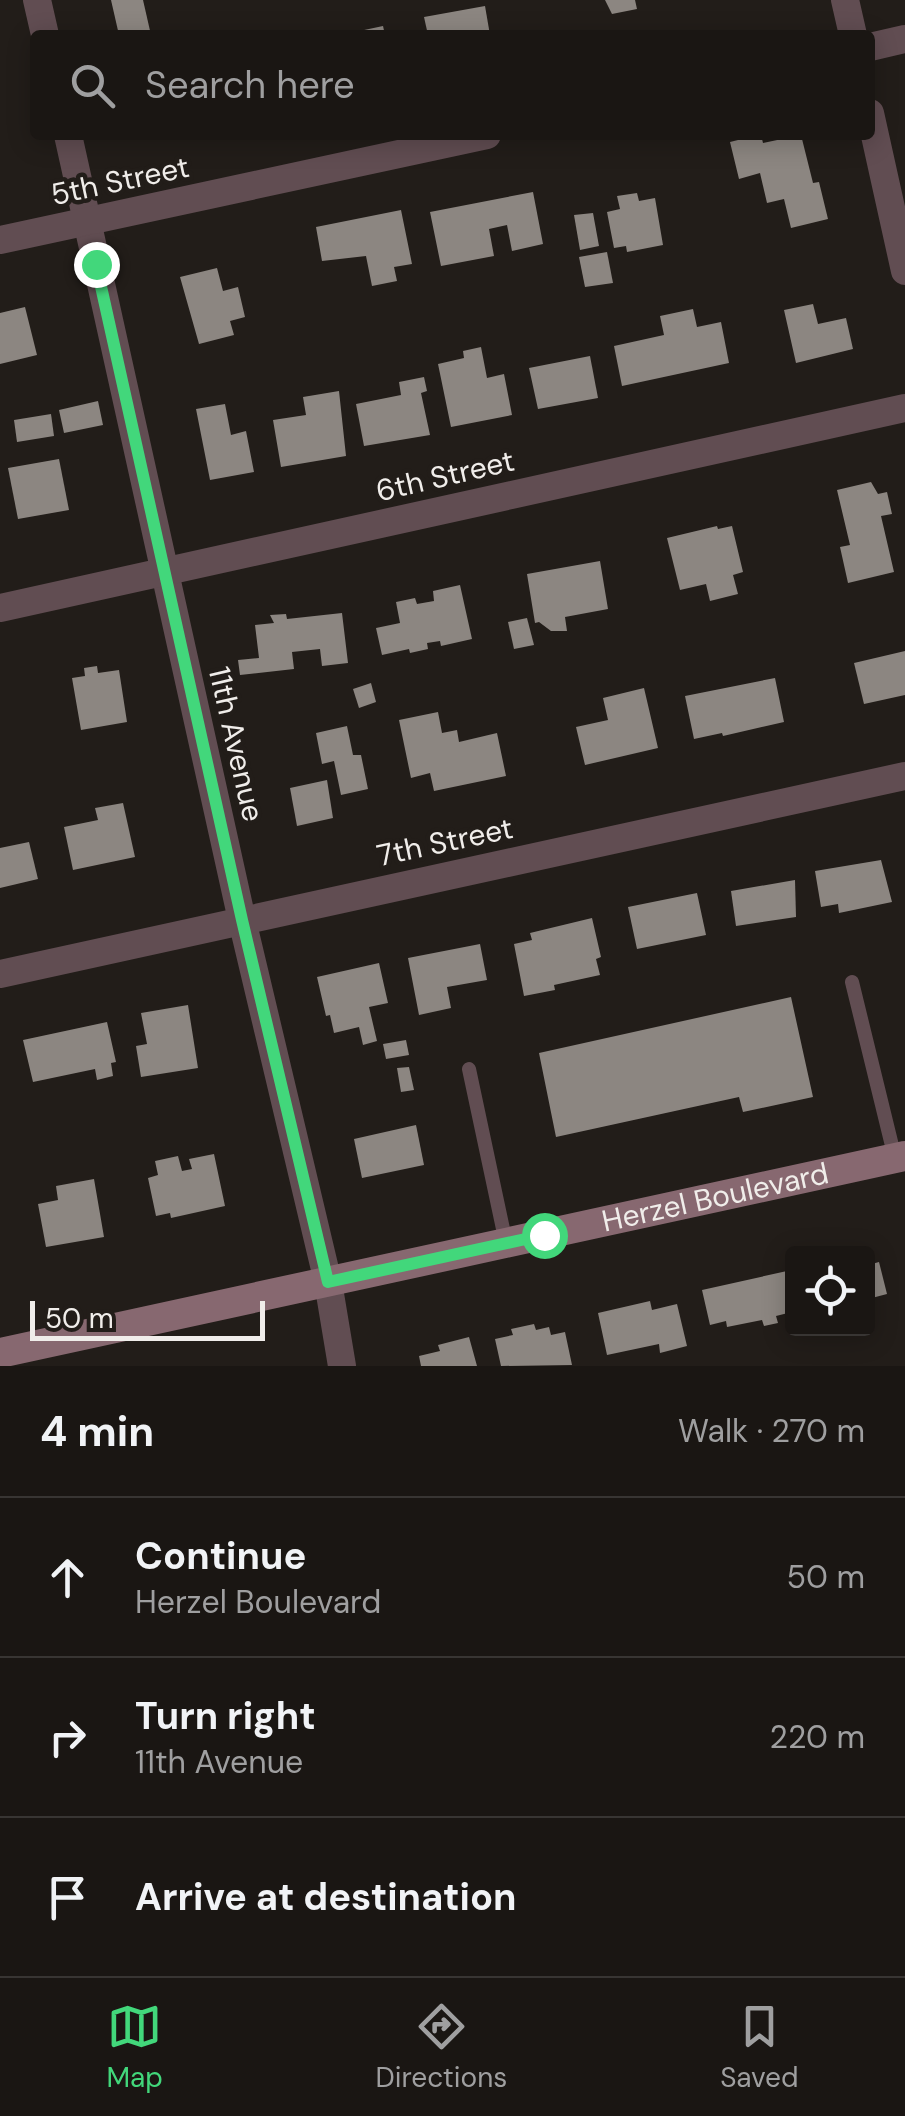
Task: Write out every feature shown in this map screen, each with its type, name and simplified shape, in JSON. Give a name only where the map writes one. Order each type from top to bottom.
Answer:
[{"type":"street","points":[[37,0],[44,30]]},
{"type":"street","points":[[845,0],[851,30]]},
{"type":"street","points":[[875,45],[905,39]]},
{"type":"street","points":[[875,136],[905,271]]},
{"type":"street","name":"11th Avenue","points":[[69,140],[242,920],[328,1282],[342,1366]]},
{"type":"street","name":"5th Street","points":[[0,240],[464,140]]},
{"type":"street","name":"6th Street","points":[[0,608],[905,408]]},
{"type":"street","name":"7th Street","points":[[0,974],[905,776]]},
{"type":"street","name":"Herzel Boulevard","points":[[0,1353],[900,1157]]},
{"type":"lane","points":[[852,982],[900,1157]]},
{"type":"lane","points":[[469,1069],[506,1243]]},
{"type":"building","points":[[111,0],[143,0],[150,30],[118,30]]},
{"type":"building","points":[[605,0],[635,0],[637,9],[612,14]]},
{"type":"building","points":[[485,6],[489,30],[427,30],[424,17]]},
{"type":"building","points":[[802,140],[813,183],[819,182],[828,219],[791,228],[784,199],[767,203],[760,173],[739,179],[730,142]]},
{"type":"building","points":[[533,192],[543,244],[512,251],[507,225],[489,229],[494,256],[441,266],[430,212]]},
{"type":"building","points":[[637,193],[639,201],[655,198],[663,245],[627,252],[626,246],[614,248],[607,212],[620,209],[617,196]]},
{"type":"building","points":[[401,210],[412,264],[394,267],[397,281],[372,286],[366,256],[322,261],[316,227]]},
{"type":"building","points":[[593,213],[599,246],[580,250],[574,215]]},
{"type":"building","points":[[607,252],[613,283],[585,287],[579,257]]},
{"type":"building","points":[[217,268],[223,291],[238,287],[245,317],[230,321],[234,335],[199,344],[180,277]]},
{"type":"building","points":[[813,304],[818,324],[846,318],[853,349],[796,363],[784,310]]},
{"type":"building","points":[[25,307],[37,355],[0,364],[0,313]]},
{"type":"building","points":[[693,309],[697,327],[721,322],[729,363],[622,386],[614,346],[664,335],[660,316]]},
{"type":"building","points":[[481,347],[487,378],[504,374],[512,415],[451,427],[438,364],[464,358],[463,351]]},
{"type":"building","points":[[590,356],[598,398],[538,409],[529,368]]},
{"type":"building","points":[[424,377],[427,391],[421,393],[430,435],[364,446],[356,404],[401,395],[399,382]]},
{"type":"building","points":[[339,391],[346,456],[281,467],[273,420],[306,415],[303,397]]},
{"type":"building","points":[[98,401],[103,425],[64,433],[59,410]]},
{"type":"building","points":[[225,404],[231,435],[246,431],[254,472],[210,480],[196,409]]},
{"type":"building","points":[[51,414],[54,436],[17,442],[14,420]]},
{"type":"building","points":[[59,459],[69,510],[18,519],[8,468]]},
{"type":"building","points":[[871,482],[878,494],[887,492],[892,514],[881,516],[894,572],[848,583],[840,547],[850,545],[837,490]]},
{"type":"building","points":[[732,526],[743,572],[733,575],[738,594],[710,601],[706,584],[680,590],[667,538]]},
{"type":"building","points":[[600,561],[608,609],[565,617],[567,631],[551,631],[535,623],[527,574]]},
{"type":"building","points":[[460,585],[472,639],[441,646],[440,641],[427,643],[428,649],[382,655],[376,628],[400,623],[396,602],[415,598],[417,604],[434,601],[433,591]]},
{"type":"building","points":[[342,613],[348,663],[322,666],[320,649],[292,652],[294,669],[240,675],[238,660],[259,658],[255,625],[274,623],[270,615],[286,614],[287,619]]},
{"type":"building","points":[[527,618],[534,645],[514,649],[508,622]]},
{"type":"building","points":[[905,651],[905,695],[864,704],[854,663]]},
{"type":"building","points":[[97,666],[98,673],[119,670],[127,722],[81,730],[72,678],[85,676],[84,668]]},
{"type":"building","points":[[775,678],[784,722],[694,739],[685,696]]},
{"type":"building","points":[[371,683],[376,702],[359,708],[353,689]]},
{"type":"building","points":[[644,688],[658,748],[585,765],[576,727],[608,720],[603,698]]},
{"type":"building","points":[[438,712],[442,733],[457,730],[459,742],[497,733],[506,776],[434,791],[430,773],[411,778],[399,720]]},
{"type":"building","points":[[347,726],[353,755],[361,755],[368,789],[341,795],[334,761],[322,764],[316,733]]},
{"type":"building","points":[[327,780],[333,818],[297,826],[290,788]]},
{"type":"building","points":[[123,803],[135,857],[73,870],[64,827],[98,820],[95,808]]},
{"type":"building","points":[[29,842],[38,879],[0,888],[0,848]]},
{"type":"building","points":[[881,860],[892,902],[839,913],[838,904],[821,907],[815,871]]},
{"type":"building","points":[[795,880],[796,917],[736,926],[731,891]]},
{"type":"building","points":[[697,893],[706,935],[637,949],[628,907]]},
{"type":"building","points":[[592,918],[601,957],[596,959],[600,975],[524,996],[514,944],[532,940],[530,933]]},
{"type":"building","points":[[480,944],[487,980],[447,987],[451,1008],[419,1015],[408,958]]},
{"type":"building","points":[[379,963],[388,1003],[369,1007],[377,1041],[363,1045],[359,1027],[334,1033],[317,977]]},
{"type":"building","points":[[791,997],[813,1097],[743,1112],[739,1097],[556,1137],[539,1053]]},
{"type":"building","points":[[188,1005],[198,1068],[141,1077],[136,1046],[147,1044],[141,1013]]},
{"type":"building","points":[[107,1022],[116,1062],[111,1063],[113,1076],[97,1080],[95,1069],[33,1082],[23,1040]]},
{"type":"building","points":[[406,1040],[409,1055],[386,1059],[383,1044]]},
{"type":"building","points":[[409,1067],[414,1090],[401,1092],[397,1068]]},
{"type":"building","points":[[416,1125],[424,1165],[362,1178],[354,1139]]},
{"type":"building","points":[[214,1154],[225,1206],[171,1218],[170,1213],[156,1216],[148,1178],[158,1175],[155,1161],[178,1156],[182,1171],[192,1169],[189,1159]]},
{"type":"building","points":[[94,1179],[104,1237],[46,1247],[38,1204],[58,1200],[56,1186]]},
{"type":"building","points":[[879,1262],[887,1294],[875,1297],[875,1263]]},
{"type":"building","points":[[785,1271],[785,1314],[776,1316],[778,1323],[764,1326],[762,1320],[727,1327],[726,1321],[710,1325],[702,1290]]},
{"type":"building","points":[[650,1301],[652,1310],[677,1304],[687,1346],[660,1353],[659,1344],[607,1355],[598,1313]]},
{"type":"building","points":[[534,1324],[536,1330],[549,1327],[551,1335],[565,1332],[572,1365],[501,1366],[495,1339],[513,1335],[511,1329]]},
{"type":"building","points":[[469,1337],[477,1366],[421,1366],[419,1356],[440,1351],[438,1345]]},
{"type":"route","points":[[96,264],[242,920],[328,1282],[544,1235]]}]
